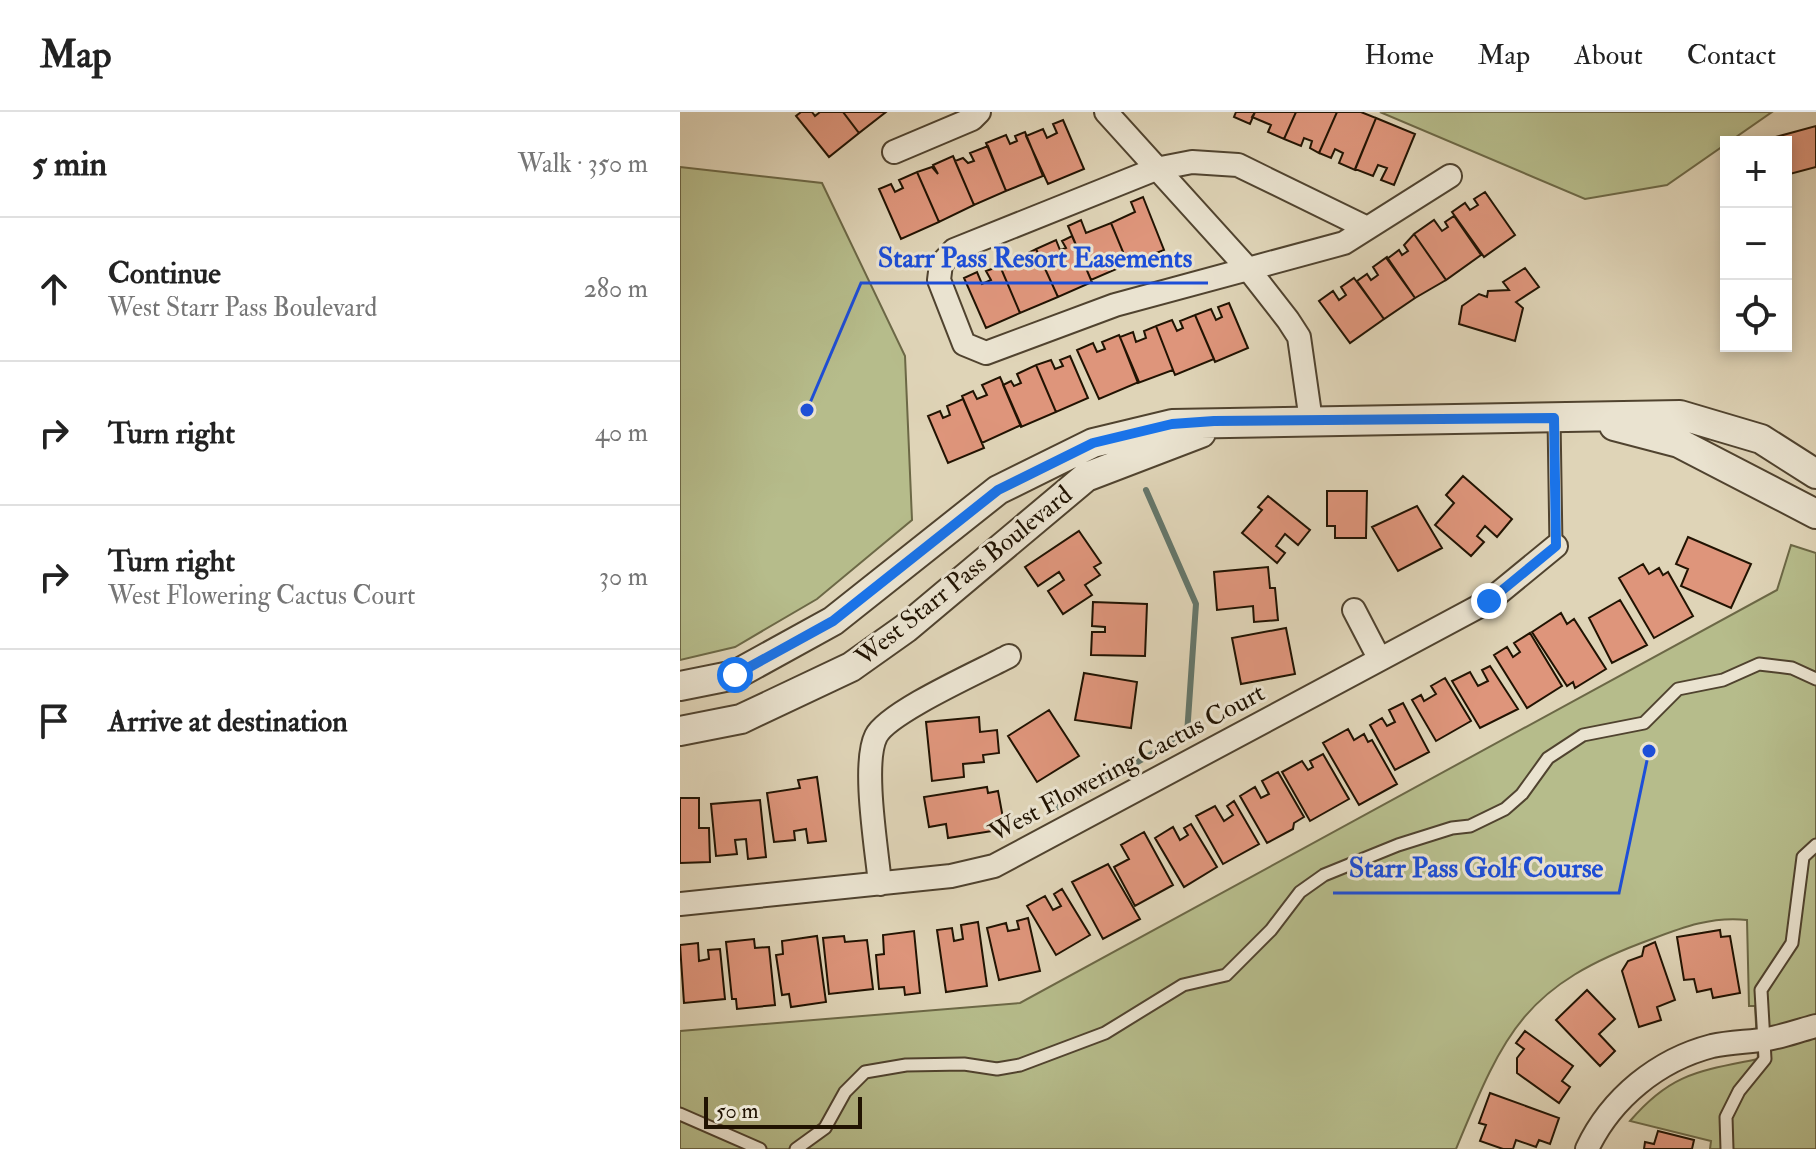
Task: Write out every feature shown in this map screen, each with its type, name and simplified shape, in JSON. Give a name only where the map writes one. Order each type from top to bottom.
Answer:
[{"type":"street","points":[[894,152],[979,112]]},
{"type":"street","points":[[1106,112],[1249,270],[1299,337],[1311,421]]},
{"type":"street","points":[[1367,228],[1238,165],[1215,161],[1156,169],[954,250],[941,264],[939,280],[964,344],[986,353],[1115,305],[1344,243],[1450,176]]},
{"type":"street","name":"West Starr Pass Boulevard","points":[[680,686],[735,675],[833,621],[998,490],[1093,443],[1172,424],[1680,415],[1761,439],[1816,474]]},
{"type":"street","name":"West Starr Pass Boulevard","points":[[1568,418],[1679,443],[1816,514]]},
{"type":"street","name":"West Starr Pass Boulevard","points":[[680,731],[741,719],[805,692],[851,667],[906,628],[1086,477],[1189,436],[1249,422]]},
{"type":"street","name":"West Flowering Cactus Court","points":[[680,904],[971,873],[994,866],[1489,601],[1556,546]]},
{"type":"street","points":[[1354,610],[1379,658]]},
{"type":"street","points":[[880,884],[870,762],[876,735],[893,718],[1009,656]]},
{"type":"street","points":[[1587,1149],[1596,1130],[1625,1094],[1647,1076],[1687,1054],[1714,1045],[1764,1039],[1816,1026]]},
{"type":"lane","points":[[1556,546],[1568,418]]},
{"type":"lane","points":[[796,1149],[825,1128],[845,1092],[865,1072],[906,1065],[964,1064],[997,1069],[1020,1065],[1105,1033],[1183,985],[1226,975],[1271,930],[1300,892],[1324,875],[1398,845],[1452,828],[1470,826],[1505,809],[1522,794],[1548,758],[1583,735],[1644,723],[1678,689],[1723,680],[1759,664],[1792,668],[1816,679]]},
{"type":"lane","points":[[1727,1149],[1726,1117],[1739,1091],[1765,1059],[1761,990],[1792,943],[1803,857],[1816,845]]},
{"type":"lane","points":[[680,1114],[760,1149]]},
{"type":"green space","points":[[1380,112],[1772,112],[1737,136],[1720,136],[1720,148],[1667,185],[1585,199]]},
{"type":"green space","points":[[680,167],[822,183],[905,356],[912,520],[817,599],[735,647],[680,660]]},
{"type":"green space","points":[[1791,545],[1816,553],[1816,1149],[1710,1149],[1711,1141],[1630,1121],[1659,1093],[1687,1076],[1758,1059],[1755,1006],[1749,1006],[1747,920],[1734,919],[1675,930],[1609,956],[1575,974],[1547,994],[1506,1042],[1489,1072],[1456,1149],[680,1149],[680,1031],[1020,1003],[1777,590]]},
{"type":"building","points":[[801,112],[812,112],[815,116],[820,112],[843,112],[859,133],[829,157],[796,116]]},
{"type":"building","points":[[843,112],[886,112],[859,133]]},
{"type":"building","points":[[1236,112],[1255,112],[1250,124],[1234,117]]},
{"type":"building","points":[[1255,112],[1296,112],[1284,139],[1268,132],[1271,125],[1252,117]]},
{"type":"building","points":[[1296,112],[1337,112],[1319,153],[1310,148],[1312,141],[1304,138],[1301,146],[1284,139]]},
{"type":"building","points":[[1337,112],[1361,112],[1376,118],[1355,170],[1339,163],[1343,153],[1335,149],[1331,158],[1319,153]]},
{"type":"building","points":[[1376,118],[1415,134],[1394,185],[1381,180],[1387,168],[1378,165],[1373,176],[1355,169]]},
{"type":"building","points":[[1063,120],[1084,169],[1048,184],[1026,136],[1043,129],[1047,138],[1057,133],[1053,124]]},
{"type":"building","points":[[1816,126],[1816,167],[1792,173],[1792,136],[1779,136]]},
{"type":"building","points":[[1025,132],[1043,176],[1006,191],[986,143],[1006,135],[1010,144],[1017,141],[1015,136]]},
{"type":"building","points":[[988,146],[1006,191],[974,205],[955,161],[963,158],[968,163],[974,161],[970,153]]},
{"type":"building","points":[[953,156],[974,205],[939,222],[917,172],[932,167],[938,174],[933,165]]},
{"type":"building","points":[[917,172],[939,222],[901,239],[879,189],[891,184],[895,192],[903,188],[899,180]]},
{"type":"building","points":[[1485,192],[1515,235],[1484,257],[1452,212],[1465,203],[1470,210],[1478,205],[1474,199]]},
{"type":"building","points":[[1143,197],[1164,250],[1128,264],[1111,223],[1135,212],[1131,202]]},
{"type":"building","points":[[1454,216],[1481,255],[1446,280],[1414,234],[1434,220],[1442,231],[1448,227],[1445,222]]},
{"type":"building","points":[[1081,220],[1086,233],[1111,223],[1128,264],[1091,280],[1068,226]]},
{"type":"building","points":[[1414,234],[1446,280],[1415,298],[1387,259],[1399,250],[1402,255],[1408,251],[1404,245]]},
{"type":"building","points":[[1072,236],[1092,282],[1058,297],[1036,249],[1056,240],[1060,250],[1066,248],[1062,241]]},
{"type":"building","points":[[1036,249],[1058,297],[1020,313],[1000,266],[1016,258],[1019,267],[1028,263],[1024,255]]},
{"type":"building","points":[[1387,257],[1415,298],[1384,319],[1357,281],[1367,274],[1371,280],[1378,275],[1373,267]]},
{"type":"building","points":[[1000,266],[1020,313],[986,328],[964,278],[977,272],[982,284],[991,280],[986,271]]},
{"type":"building","points":[[1525,268],[1539,287],[1516,302],[1523,308],[1515,341],[1459,324],[1462,306],[1479,294],[1487,297],[1488,291],[1509,290],[1503,282]]},
{"type":"building","points":[[1354,278],[1384,319],[1350,343],[1319,301],[1333,291],[1339,300],[1346,295],[1341,287]]},
{"type":"building","points":[[1229,303],[1248,348],[1215,362],[1195,315],[1211,309],[1216,320],[1222,317],[1218,307]]},
{"type":"building","points":[[1195,315],[1214,359],[1175,375],[1156,326],[1172,320],[1177,331],[1183,328],[1180,321]]},
{"type":"building","points":[[1156,326],[1173,370],[1138,383],[1120,337],[1133,332],[1136,342],[1146,338],[1144,331]]},
{"type":"building","points":[[1119,335],[1139,382],[1099,399],[1077,350],[1093,343],[1097,352],[1105,349],[1102,342]]},
{"type":"building","points":[[1070,356],[1088,398],[1056,412],[1036,365],[1051,360],[1055,369],[1063,366],[1060,360]]},
{"type":"building","points":[[1036,365],[1056,412],[1021,427],[1003,385],[1011,381],[1014,386],[1021,383],[1017,374]]},
{"type":"building","points":[[1000,377],[1021,425],[982,443],[962,396],[973,391],[977,399],[987,395],[982,385]]},
{"type":"building","points":[[963,399],[984,448],[948,463],[928,416],[940,411],[943,418],[950,415],[947,406]]},
{"type":"building","points":[[1463,476],[1512,519],[1497,537],[1485,526],[1477,536],[1484,542],[1471,556],[1435,525],[1454,503],[1446,495]]},
{"type":"building","points":[[1327,491],[1367,491],[1366,538],[1335,538],[1335,526],[1327,526]]},
{"type":"building","points":[[1268,496],[1310,530],[1298,545],[1285,534],[1276,546],[1285,553],[1277,563],[1242,533],[1262,510],[1258,507]]},
{"type":"building","points":[[1417,506],[1442,548],[1398,571],[1372,527]]},
{"type":"building","points":[[1079,531],[1101,563],[1094,567],[1100,575],[1085,585],[1092,595],[1063,614],[1048,591],[1064,580],[1059,572],[1038,586],[1025,567]]},
{"type":"building","points":[[1688,537],[1751,564],[1731,608],[1681,586],[1688,569],[1676,564]]},
{"type":"building","points":[[1643,564],[1649,574],[1659,568],[1663,575],[1668,572],[1693,616],[1654,638],[1619,578]]},
{"type":"building","points":[[1268,567],[1270,588],[1275,588],[1278,620],[1254,622],[1253,606],[1217,610],[1214,572]]},
{"type":"building","points":[[1620,600],[1647,645],[1612,663],[1589,618]]},
{"type":"building","points":[[1093,602],[1147,604],[1145,656],[1091,655],[1092,632],[1105,632],[1105,627],[1092,626]]},
{"type":"building","points":[[1561,613],[1567,624],[1574,619],[1606,669],[1575,688],[1573,682],[1567,686],[1532,632]]},
{"type":"building","points":[[1286,628],[1295,674],[1241,684],[1232,638]]},
{"type":"building","points":[[1530,633],[1562,686],[1527,708],[1494,655],[1507,647],[1513,657],[1520,652],[1514,643]]},
{"type":"building","points":[[1490,666],[1518,709],[1480,728],[1452,681],[1470,672],[1478,686],[1488,681],[1482,670]]},
{"type":"building","points":[[1084,673],[1137,682],[1131,728],[1075,720]]},
{"type":"building","points":[[1445,678],[1471,721],[1436,741],[1412,700],[1421,695],[1424,701],[1436,694],[1431,686]]},
{"type":"building","points":[[1403,703],[1429,752],[1395,770],[1370,725],[1382,718],[1387,726],[1395,722],[1389,710]]},
{"type":"building","points":[[1049,710],[1079,756],[1037,782],[1008,736]]},
{"type":"building","points":[[979,717],[980,732],[997,730],[999,753],[983,755],[984,762],[963,764],[964,777],[932,781],[926,722]]},
{"type":"building","points":[[1348,729],[1354,740],[1364,734],[1368,742],[1372,740],[1397,784],[1359,805],[1323,743]]},
{"type":"building","points":[[1323,754],[1349,799],[1310,821],[1282,772],[1302,761],[1308,770],[1313,767],[1310,761]]},
{"type":"building","points":[[1278,772],[1304,817],[1294,823],[1293,829],[1267,843],[1240,796],[1255,787],[1261,798],[1269,794],[1262,781]]},
{"type":"building","points":[[817,777],[826,841],[808,843],[806,829],[794,831],[795,840],[774,842],[767,793],[800,788],[798,780]]},
{"type":"building","points":[[987,787],[988,793],[998,791],[1005,829],[948,838],[946,824],[929,827],[924,797]]},
{"type":"building","points":[[680,798],[699,798],[699,828],[709,828],[710,862],[680,863]]},
{"type":"building","points":[[760,800],[766,857],[748,859],[746,839],[735,840],[737,854],[716,856],[711,804]]},
{"type":"building","points":[[1234,801],[1259,844],[1223,864],[1196,816],[1215,806],[1224,821],[1233,815],[1227,806]]},
{"type":"building","points":[[1191,824],[1217,867],[1184,887],[1155,838],[1173,827],[1180,840],[1188,835],[1184,828]]},
{"type":"building","points":[[1144,832],[1173,885],[1135,906],[1114,867],[1129,859],[1121,845]]},
{"type":"building","points":[[1108,864],[1140,919],[1103,939],[1072,882]]},
{"type":"building","points":[[1062,889],[1090,935],[1056,955],[1027,906],[1045,896],[1053,910],[1061,906],[1054,894]]},
{"type":"building","points":[[1028,918],[1040,971],[999,980],[987,928],[1006,923],[1008,931],[1019,929],[1017,921]]},
{"type":"building","points":[[978,922],[987,986],[946,992],[937,930],[952,928],[954,941],[963,939],[961,925]]},
{"type":"building","points":[[1720,930],[1721,937],[1730,936],[1740,993],[1713,998],[1711,989],[1697,992],[1694,979],[1684,980],[1677,937]]},
{"type":"building","points":[[914,931],[920,993],[905,995],[904,987],[879,989],[876,955],[884,954],[883,935]]},
{"type":"building","points":[[817,936],[826,1002],[791,1007],[789,994],[782,995],[776,955],[783,954],[782,941]]},
{"type":"building","points":[[844,936],[845,942],[867,940],[873,989],[829,994],[823,938]]},
{"type":"building","points":[[754,939],[755,948],[769,947],[775,1005],[737,1009],[736,999],[732,999],[726,942]]},
{"type":"building","points":[[1655,942],[1675,1000],[1657,1007],[1661,1020],[1639,1027],[1622,971],[1628,961],[1642,956],[1644,947]]},
{"type":"building","points":[[698,943],[699,961],[709,959],[708,950],[720,949],[725,999],[684,1003],[680,945]]},
{"type":"building","points":[[1587,990],[1615,1019],[1599,1034],[1615,1051],[1600,1066],[1556,1020]]},
{"type":"building","points":[[1525,1031],[1573,1066],[1562,1081],[1570,1087],[1559,1103],[1517,1073],[1517,1058],[1524,1049],[1516,1043]]},
{"type":"building","points":[[1490,1093],[1559,1118],[1550,1144],[1539,1140],[1536,1147],[1516,1140],[1513,1149],[1503,1149],[1480,1141],[1486,1125],[1479,1123]]},
{"type":"building","points":[[1658,1131],[1694,1140],[1692,1149],[1644,1149],[1645,1142],[1654,1144]]},
{"type":"waterway","points":[[1056,808],[1187,734],[1196,604],[1146,490]]},
{"type":"place","name":"Starr Pass Resort Easements","points":[[807,410]]},
{"type":"place","name":"Starr Pass Golf Course","points":[[1649,751]]},
{"type":"route","points":[[735,675],[833,621],[998,490],[1093,443],[1172,424],[1554,418],[1556,546],[1489,601]]}]
